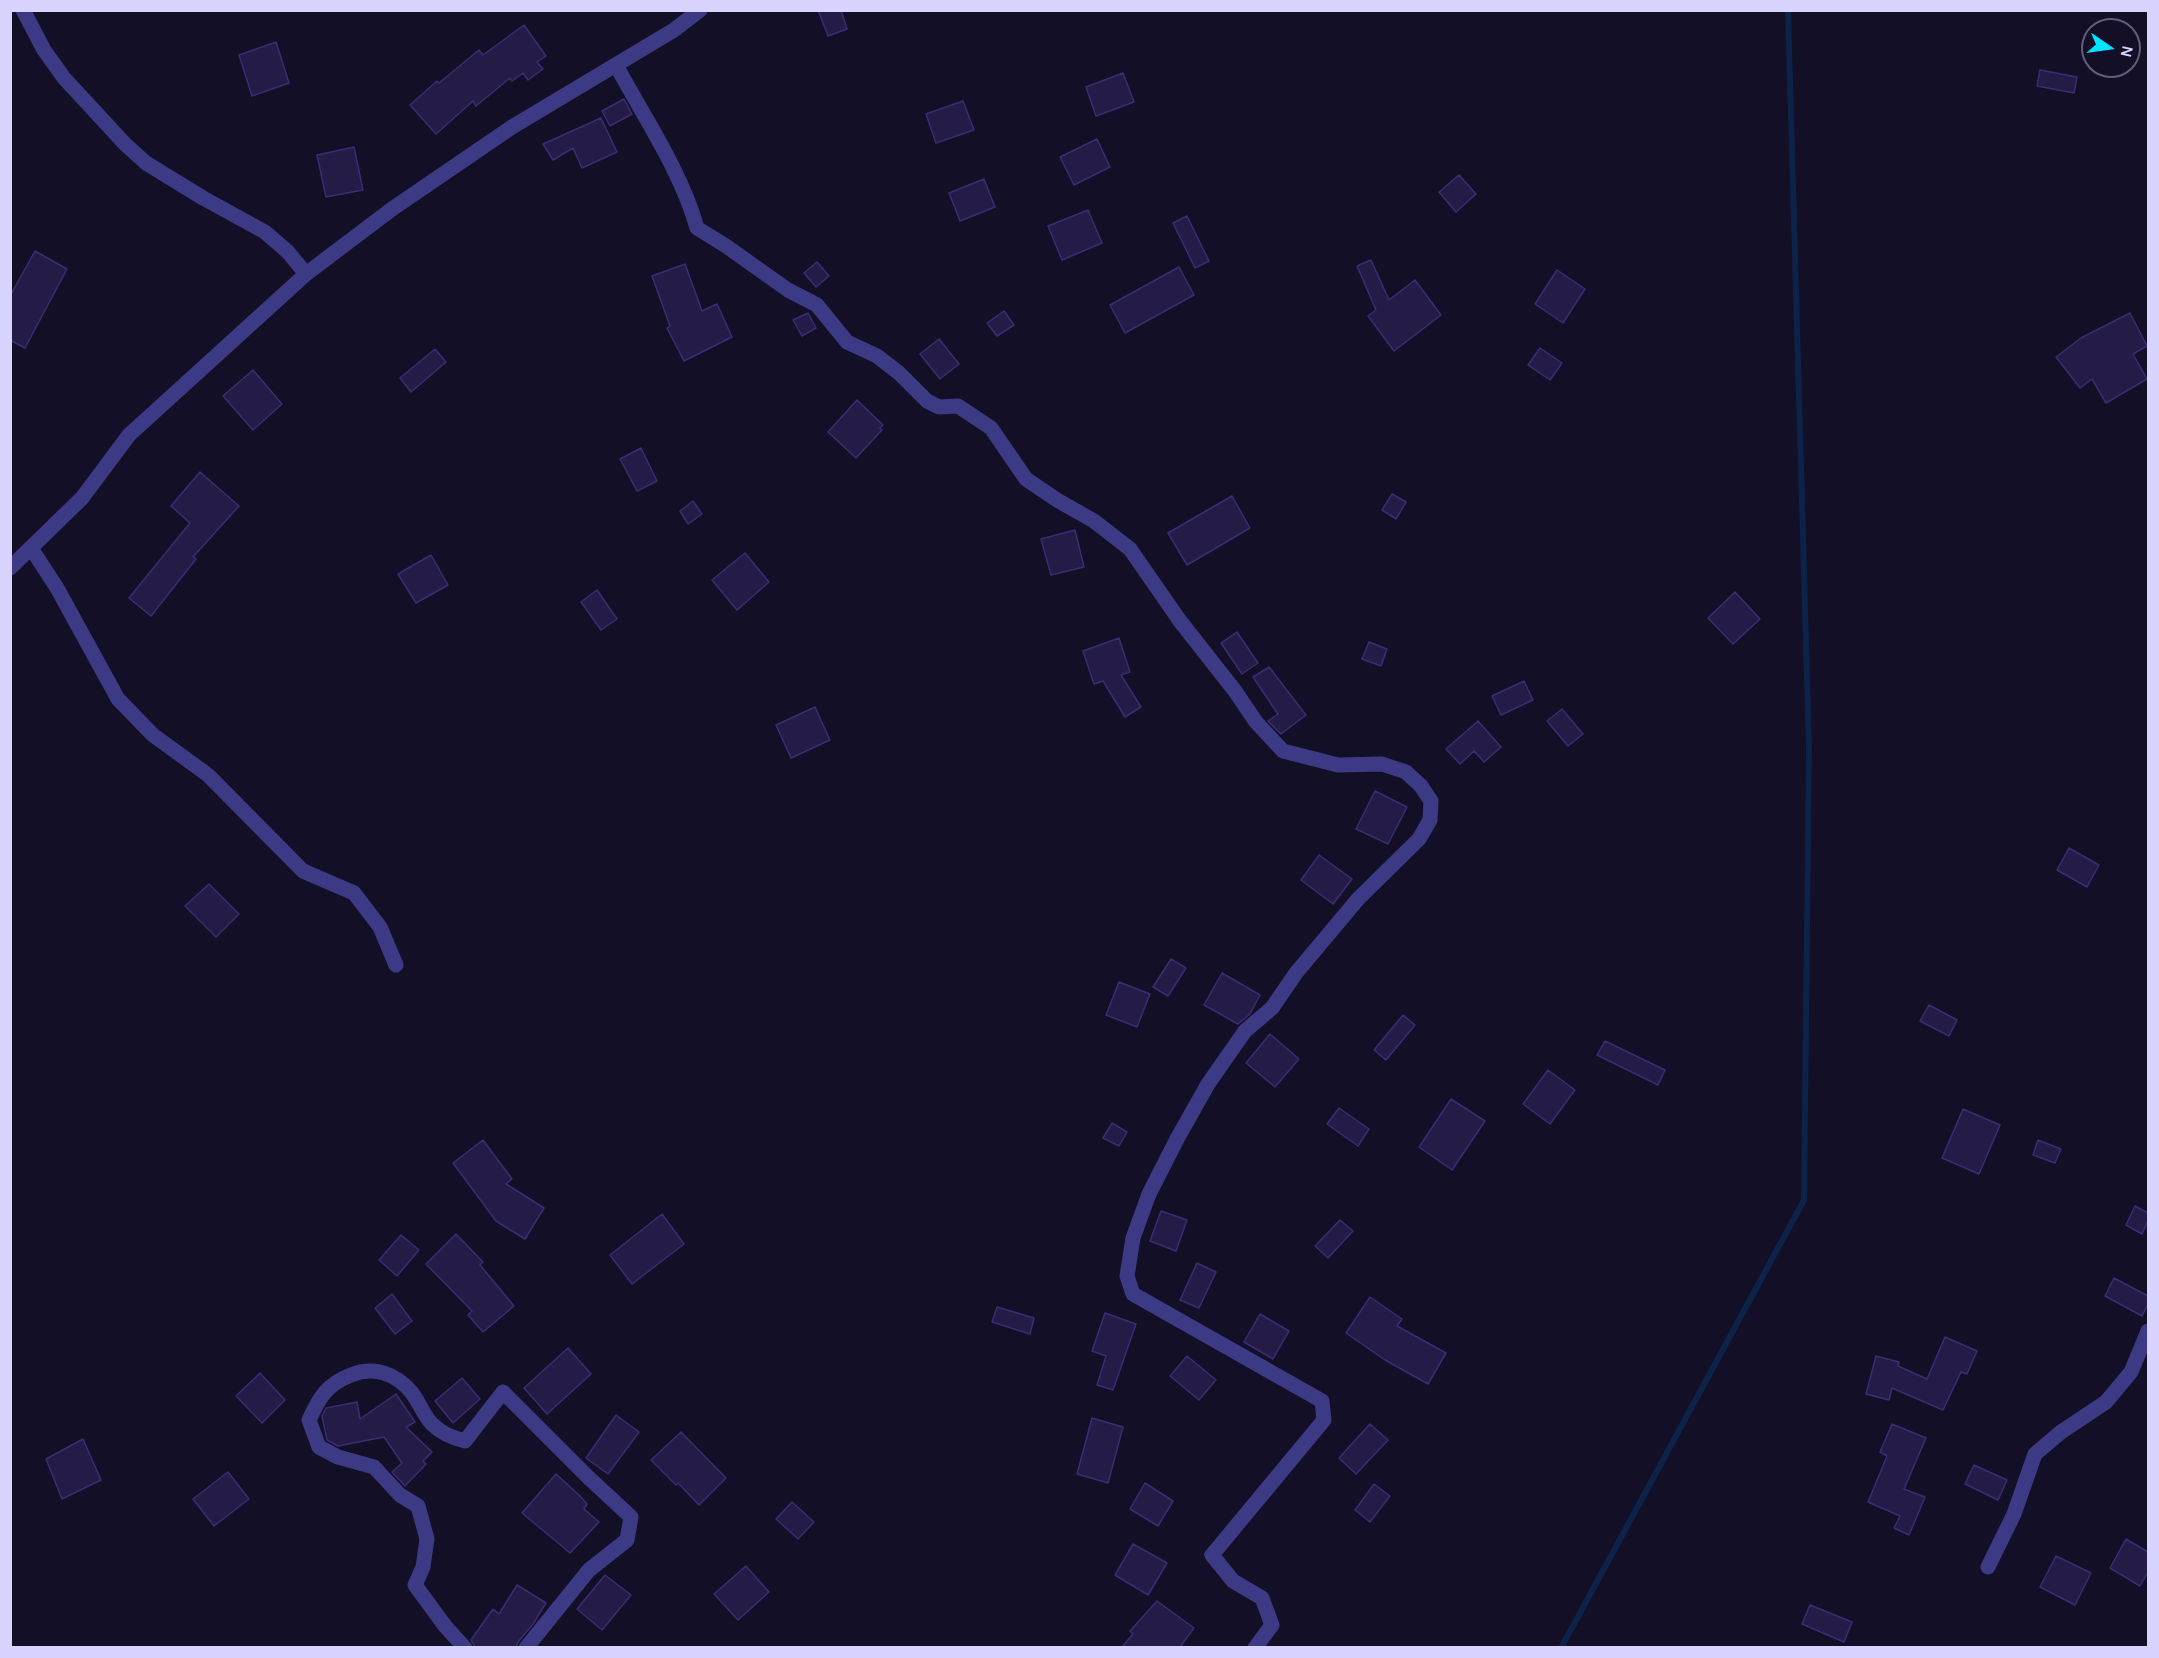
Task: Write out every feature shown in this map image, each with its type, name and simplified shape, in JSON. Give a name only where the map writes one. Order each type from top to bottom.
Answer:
[{"type":"street","points":[[23,10],[44,50],[64,78],[125,144],[146,163],[232,216],[265,232],[288,252],[306,274]]},
{"type":"street","points":[[12,566],[82,498],[129,435],[306,274],[392,209],[503,134],[674,30],[700,10]]},
{"type":"street","points":[[616,64],[676,175],[697,228],[788,290],[817,305],[847,342],[877,357],[899,373],[927,401],[939,407],[958,406],[991,428],[1026,479],[1094,521],[1130,549],[1180,621],[1235,691],[1256,722],[1283,751],[1338,765],[1382,764],[1406,772],[1421,786],[1431,801],[1430,820],[1419,839],[1358,899],[1296,973],[1272,1008],[1245,1031],[1208,1084],[1149,1194],[1133,1238],[1127,1276],[1133,1294],[1322,1401],[1324,1420],[1212,1556],[1233,1581],[1262,1598],[1272,1625],[1255,1647]]},
{"type":"street","points":[[31,548],[57,588],[118,699],[153,735],[208,775],[303,871],[354,893],[380,927],[396,964]]},
{"type":"street","points":[[1988,1567],[2014,1514],[2035,1454],[2061,1432],[2106,1402],[2131,1372],[2148,1331]]},
{"type":"street","points":[[465,1647],[445,1626],[416,1585],[423,1567],[427,1539],[418,1506],[400,1495],[374,1467],[338,1457],[319,1447],[309,1420],[319,1396],[339,1379],[366,1370],[394,1376],[411,1392],[431,1423],[452,1437],[465,1440],[503,1392],[631,1517],[627,1540],[589,1570],[526,1647]]},
{"type":"building","points":[[818,10],[841,10],[847,29],[828,36]]},
{"type":"building","points":[[524,25],[546,56],[537,62],[543,69],[528,80],[523,73],[512,81],[510,78],[476,106],[473,101],[436,134],[410,105],[437,81],[439,83],[479,50],[483,55]]},
{"type":"building","points":[[276,42],[289,83],[252,96],[239,55]]},
{"type":"building","points":[[2040,70],[2077,77],[2074,93],[2037,86]]},
{"type":"building","points":[[1123,73],[1134,102],[1096,116],[1086,87]]},
{"type":"building","points":[[624,99],[632,114],[610,126],[602,111]]},
{"type":"building","points":[[963,101],[974,130],[936,143],[926,114]]},
{"type":"building","points":[[601,118],[617,152],[582,168],[573,148],[553,160],[543,144]]},
{"type":"building","points":[[1097,139],[1110,167],[1074,185],[1060,157]]},
{"type":"building","points":[[354,147],[363,190],[326,197],[317,155]]},
{"type":"building","points":[[1459,175],[1476,194],[1456,212],[1439,192]]},
{"type":"building","points":[[984,179],[995,207],[960,221],[949,193]]},
{"type":"building","points":[[1088,210],[1102,243],[1062,260],[1048,226]]},
{"type":"building","points":[[1187,216],[1209,261],[1195,268],[1173,223]]},
{"type":"building","points":[[35,251],[67,269],[25,348],[10,340],[10,296]]},
{"type":"building","points":[[1371,260],[1389,300],[1415,280],[1441,315],[1394,351],[1368,316],[1376,310],[1357,266]]},
{"type":"building","points":[[817,262],[829,276],[816,287],[804,273]]},
{"type":"building","points":[[685,264],[702,311],[717,304],[732,337],[684,361],[667,328],[670,326],[652,276]]},
{"type":"building","points":[[1179,267],[1194,295],[1125,333],[1110,305]]},
{"type":"building","points":[[1557,270],[1585,289],[1563,323],[1535,304]]},
{"type":"building","points":[[1004,311],[1014,325],[997,336],[987,323]]},
{"type":"building","points":[[808,313],[816,328],[802,336],[793,320]]},
{"type":"building","points":[[2130,313],[2147,346],[2133,354],[2147,379],[2106,403],[2092,379],[2080,388],[2056,357],[2081,338]]},
{"type":"building","points":[[939,339],[959,364],[940,379],[920,354]]},
{"type":"building","points":[[1540,348],[1562,363],[1550,380],[1528,365]]},
{"type":"building","points":[[435,349],[446,362],[411,392],[400,378]]},
{"type":"building","points":[[253,370],[282,404],[253,430],[223,396]]},
{"type":"building","points":[[857,400],[883,425],[880,428],[882,430],[856,458],[828,432]]},
{"type":"building","points":[[641,448],[657,481],[637,491],[620,459]]},
{"type":"building","points":[[200,472],[239,506],[193,557],[196,559],[151,616],[129,598],[190,523],[171,506]]},
{"type":"building","points":[[1392,494],[1406,502],[1396,519],[1382,510]]},
{"type":"building","points":[[1232,496],[1250,528],[1187,565],[1168,533]]},
{"type":"building","points":[[693,501],[702,514],[688,524],[680,511]]},
{"type":"building","points":[[1075,530],[1084,567],[1051,575],[1041,539]]},
{"type":"building","points":[[745,553],[769,582],[737,610],[712,580]]},
{"type":"building","points":[[431,555],[448,585],[416,603],[398,574]]},
{"type":"building","points":[[597,590],[617,619],[601,630],[581,602]]},
{"type":"building","points":[[1735,592],[1760,619],[1733,644],[1708,618]]},
{"type":"building","points":[[1237,632],[1258,663],[1242,674],[1221,643]]},
{"type":"building","points":[[1119,638],[1130,672],[1121,675],[1141,707],[1125,717],[1103,681],[1094,684],[1083,651]]},
{"type":"building","points":[[1369,642],[1387,649],[1381,666],[1362,659]]},
{"type":"building","points":[[1269,667],[1306,715],[1281,734],[1268,721],[1278,714],[1253,677]]},
{"type":"building","points":[[1524,681],[1533,700],[1501,715],[1492,696]]},
{"type":"building","points":[[815,707],[830,740],[791,758],[776,725]]},
{"type":"building","points":[[1562,709],[1583,734],[1568,746],[1547,721]]},
{"type":"building","points":[[1478,721],[1501,747],[1484,762],[1474,751],[1460,764],[1446,749]]},
{"type":"building","points":[[1375,791],[1407,807],[1388,844],[1356,829]]},
{"type":"building","points":[[2069,848],[2099,865],[2087,887],[2057,870]]},
{"type":"building","points":[[1319,855],[1352,879],[1333,904],[1301,880]]},
{"type":"building","points":[[209,884],[239,914],[216,937],[185,906]]},
{"type":"building","points":[[1171,959],[1186,968],[1168,996],[1153,987]]},
{"type":"building","points":[[1222,973],[1260,995],[1250,1014],[1238,1024],[1204,1005]]},
{"type":"building","points":[[1119,982],[1150,994],[1137,1027],[1106,1015]]},
{"type":"building","points":[[1929,1005],[1957,1020],[1949,1036],[1920,1021]]},
{"type":"building","points":[[1403,1015],[1415,1025],[1386,1060],[1374,1050]]},
{"type":"building","points":[[1270,1034],[1299,1059],[1275,1087],[1246,1063]]},
{"type":"building","points":[[1605,1041],[1665,1070],[1658,1085],[1597,1055]]},
{"type":"building","points":[[1548,1070],[1575,1090],[1550,1124],[1523,1104]]},
{"type":"building","points":[[1451,1099],[1485,1121],[1452,1170],[1419,1147]]},
{"type":"building","points":[[1339,1108],[1369,1129],[1358,1146],[1327,1124]]},
{"type":"building","points":[[1963,1109],[2000,1125],[1979,1174],[1942,1158]]},
{"type":"building","points":[[1112,1123],[1127,1132],[1119,1146],[1103,1138]]},
{"type":"building","points":[[483,1140],[512,1179],[506,1184],[544,1208],[525,1239],[496,1221],[453,1163]]},
{"type":"building","points":[[2038,1140],[2061,1149],[2055,1163],[2033,1155]]},
{"type":"building","points":[[2135,1206],[2148,1213],[2148,1221],[2142,1234],[2126,1225]]},
{"type":"building","points":[[1161,1211],[1187,1220],[1176,1251],[1150,1241]]},
{"type":"building","points":[[662,1214],[684,1244],[632,1284],[610,1255]]},
{"type":"building","points":[[1340,1220],[1353,1231],[1328,1258],[1315,1246]]},
{"type":"building","points":[[456,1234],[483,1262],[480,1265],[514,1306],[483,1332],[468,1315],[472,1311],[426,1264]]},
{"type":"building","points":[[401,1235],[419,1250],[397,1276],[379,1260]]},
{"type":"building","points":[[1197,1263],[1216,1272],[1199,1308],[1180,1300]]},
{"type":"building","points":[[2114,1278],[2148,1296],[2148,1304],[2142,1316],[2105,1296]]},
{"type":"building","points":[[392,1294],[412,1321],[395,1334],[375,1308]]},
{"type":"building","points":[[1370,1297],[1402,1319],[1397,1326],[1446,1353],[1428,1384],[1385,1360],[1346,1333]]},
{"type":"building","points":[[997,1307],[1034,1318],[1030,1334],[992,1322]]},
{"type":"building","points":[[1105,1313],[1136,1324],[1113,1390],[1097,1385],[1106,1356],[1092,1351]]},
{"type":"building","points":[[1260,1314],[1289,1331],[1273,1359],[1244,1342]]},
{"type":"building","points":[[1945,1337],[1977,1351],[1967,1374],[1961,1372],[1943,1410],[1892,1388],[1889,1400],[1866,1394],[1876,1356],[1899,1362],[1898,1366],[1927,1379]]},
{"type":"building","points":[[568,1348],[591,1374],[547,1414],[524,1388]]},
{"type":"building","points":[[1187,1356],[1216,1380],[1199,1400],[1170,1376]]},
{"type":"building","points":[[260,1373],[285,1400],[262,1423],[236,1396]]},
{"type":"building","points":[[462,1378],[480,1399],[453,1423],[435,1401]]},
{"type":"building","points":[[396,1394],[415,1422],[406,1427],[432,1452],[423,1461],[426,1464],[405,1486],[392,1472],[402,1463],[384,1437],[338,1446],[327,1440],[322,1416],[326,1408],[357,1402],[360,1419]]},
{"type":"building","points":[[616,1415],[639,1432],[608,1474],[586,1458]]},
{"type":"building","points":[[1092,1418],[1123,1427],[1108,1483],[1077,1474]]},
{"type":"building","points":[[1370,1424],[1388,1440],[1356,1474],[1339,1458]]},
{"type":"building","points":[[1892,1424],[1926,1438],[1904,1489],[1925,1497],[1909,1535],[1894,1528],[1900,1516],[1868,1502],[1887,1456],[1880,1452]]},
{"type":"building","points":[[681,1432],[726,1478],[699,1505],[651,1460]]},
{"type":"building","points":[[83,1439],[101,1480],[62,1499],[46,1459]]},
{"type":"building","points":[[1974,1465],[2007,1480],[1998,1500],[1965,1484]]},
{"type":"building","points":[[228,1472],[249,1499],[214,1526],[193,1499]]},
{"type":"building","points":[[556,1474],[580,1496],[587,1504],[584,1509],[599,1522],[570,1553],[522,1513]]},
{"type":"building","points":[[1145,1483],[1173,1501],[1158,1526],[1130,1509]]},
{"type":"building","points":[[1374,1484],[1390,1496],[1370,1522],[1355,1510]]},
{"type":"building","points":[[792,1502],[814,1522],[798,1539],[776,1519]]},
{"type":"building","points":[[2126,1539],[2148,1552],[2148,1572],[2140,1586],[2110,1568]]},
{"type":"building","points":[[1133,1544],[1167,1563],[1148,1595],[1115,1575]]},
{"type":"building","points":[[2056,1556],[2091,1573],[2075,1605],[2040,1587]]},
{"type":"building","points":[[746,1566],[769,1592],[738,1620],[714,1594]]},
{"type":"building","points":[[605,1575],[631,1595],[602,1630],[577,1609]]},
{"type":"building","points":[[517,1585],[546,1603],[533,1624],[516,1647],[475,1647],[471,1640],[493,1609],[499,1614]]},
{"type":"building","points":[[1157,1601],[1194,1628],[1180,1647],[1122,1647],[1133,1634],[1130,1631]]},
{"type":"building","points":[[1810,1605],[1852,1622],[1844,1642],[1802,1624]]},
{"type":"waterway","points":[[1561,1648],[1804,1200],[1809,748],[1788,10]]}]
